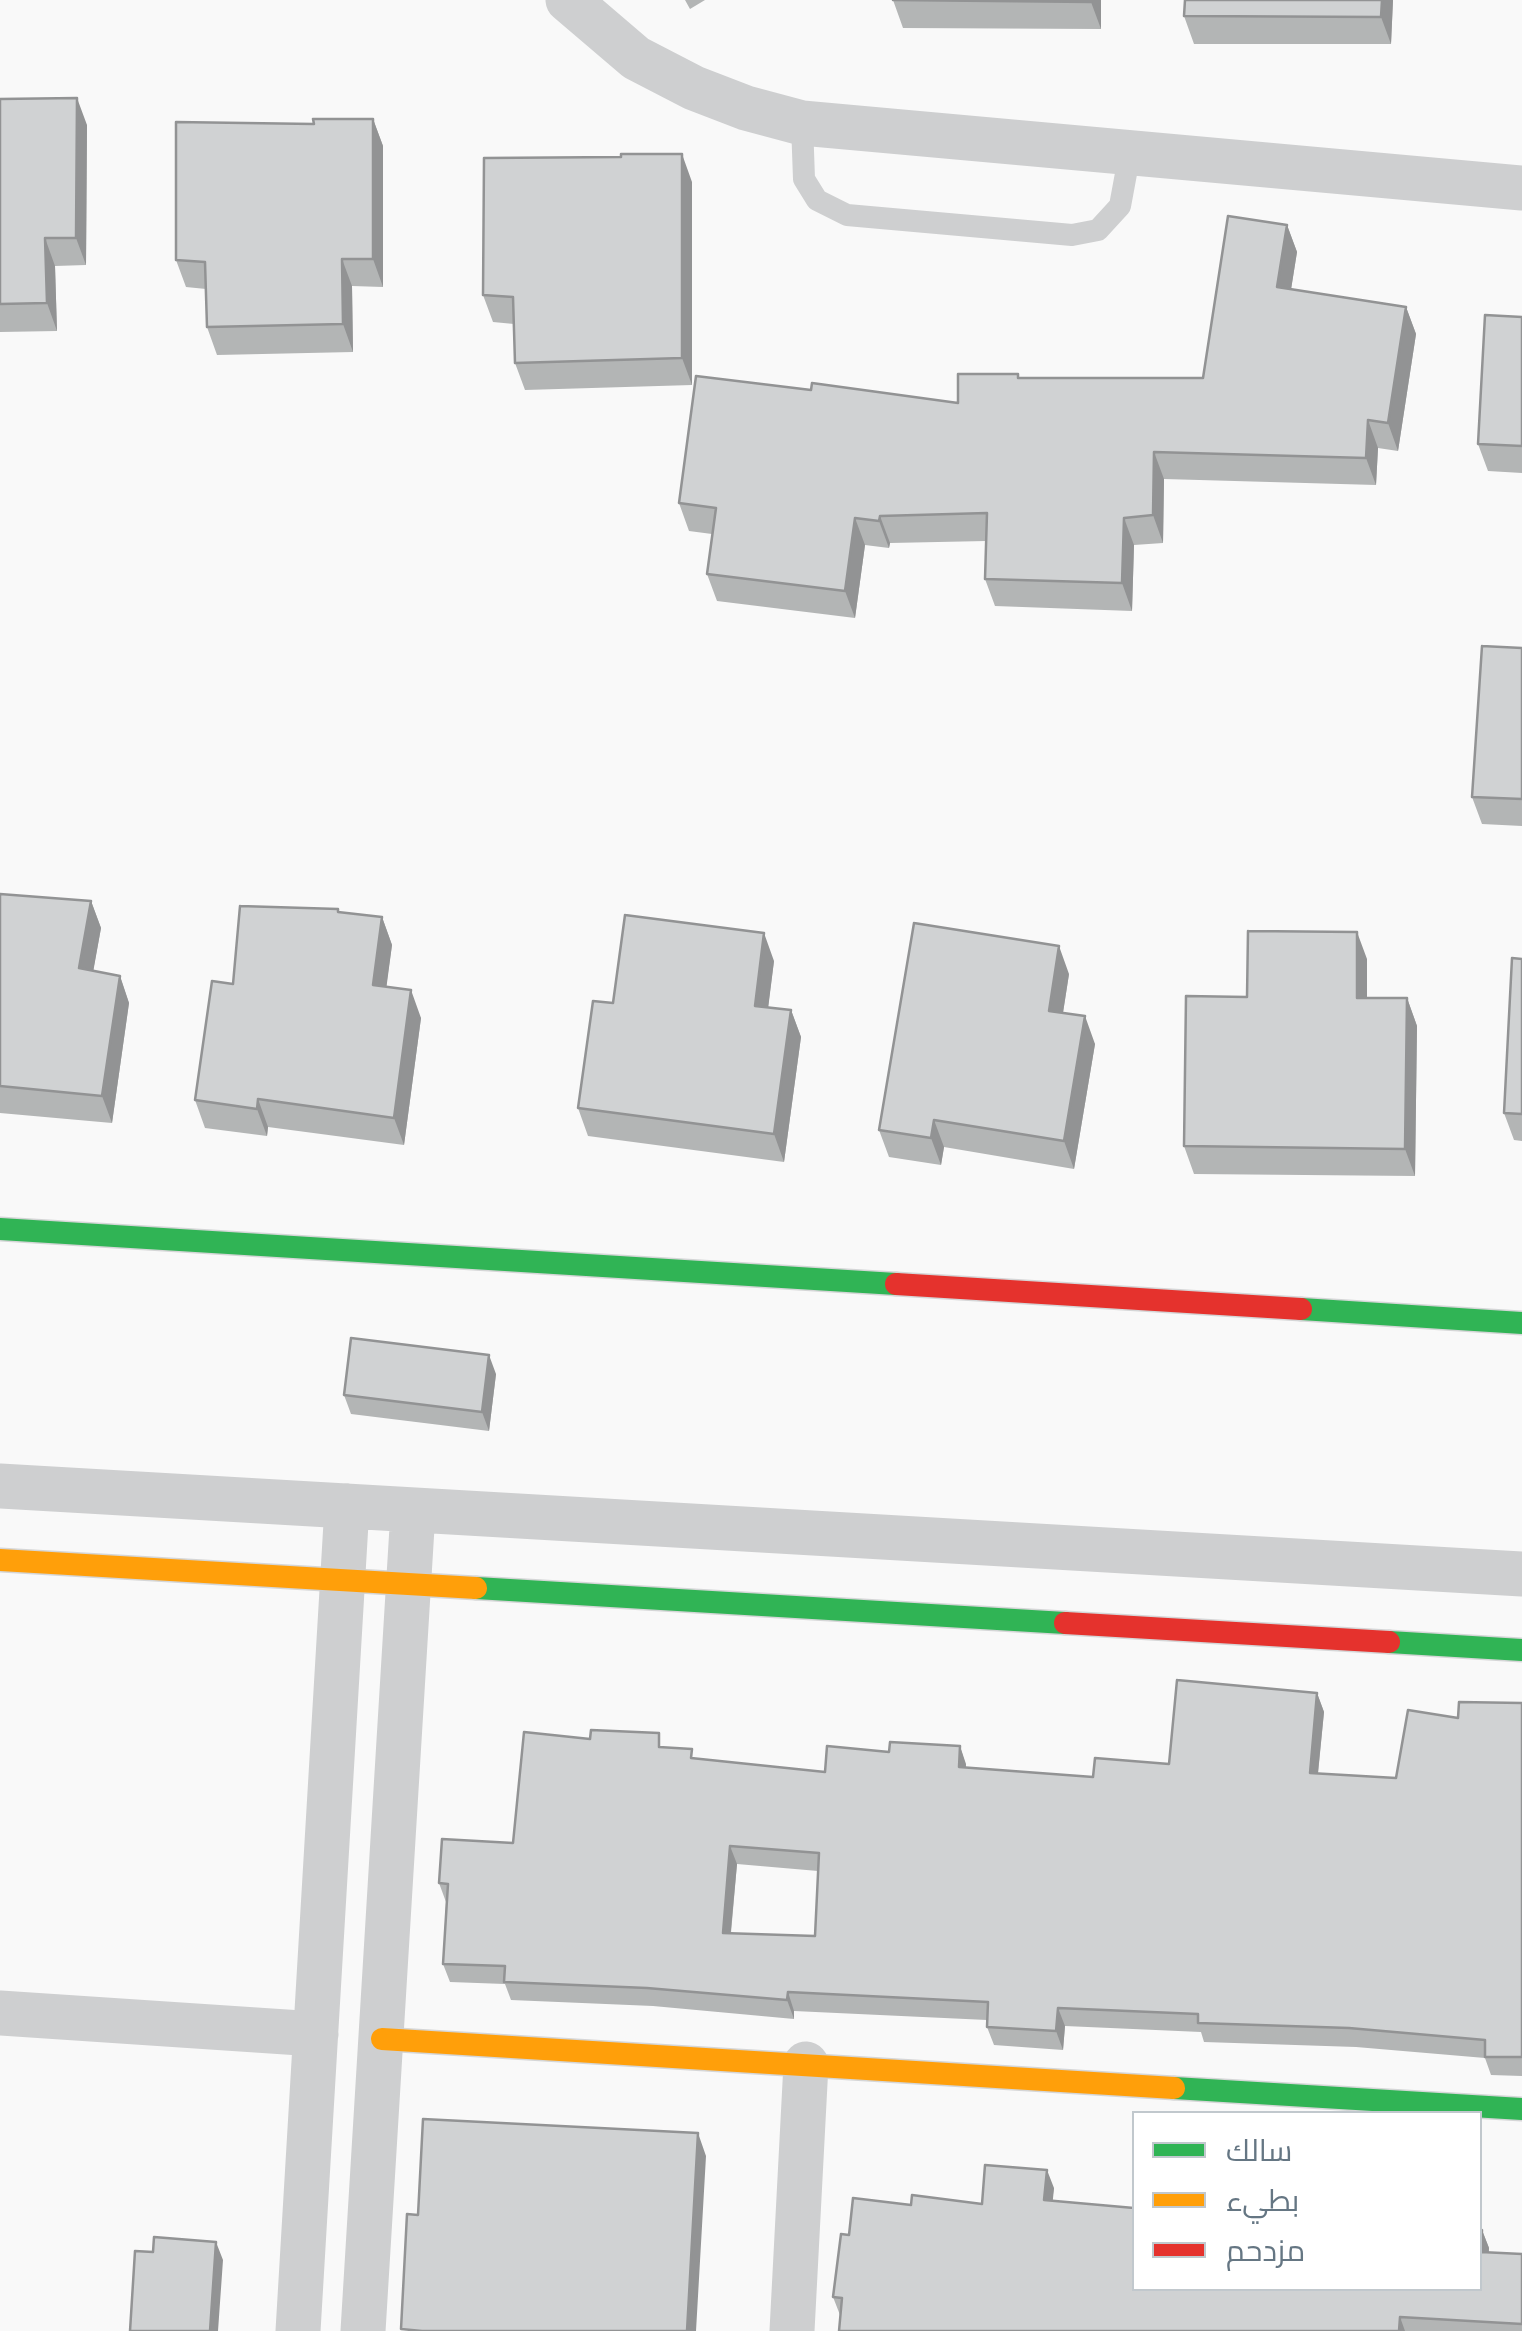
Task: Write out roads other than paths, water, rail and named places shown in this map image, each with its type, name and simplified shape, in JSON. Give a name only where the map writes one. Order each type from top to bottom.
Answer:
[{"type":"street","points":[[568,0],[636,58],[694,88],[746,108],[802,122],[1522,188]]},
{"type":"street","points":[[0,1229],[1522,1323]]},
{"type":"street","points":[[0,1486],[1522,1574]]},
{"type":"street","points":[[298,2331],[347,1506]]},
{"type":"street","points":[[364,2331],[413,1511]]},
{"type":"street","points":[[0,1560],[1522,1650]]},
{"type":"street","points":[[0,2012],[316,2034]]},
{"type":"street","points":[[382,2039],[1522,2109]]},
{"type":"street","points":[[792,2331],[806,2064]]},
{"type":"lane","points":[[802,122],[804,179],[817,200],[847,215],[1072,235],[1098,230],[1120,206],[1130,152]]}]
